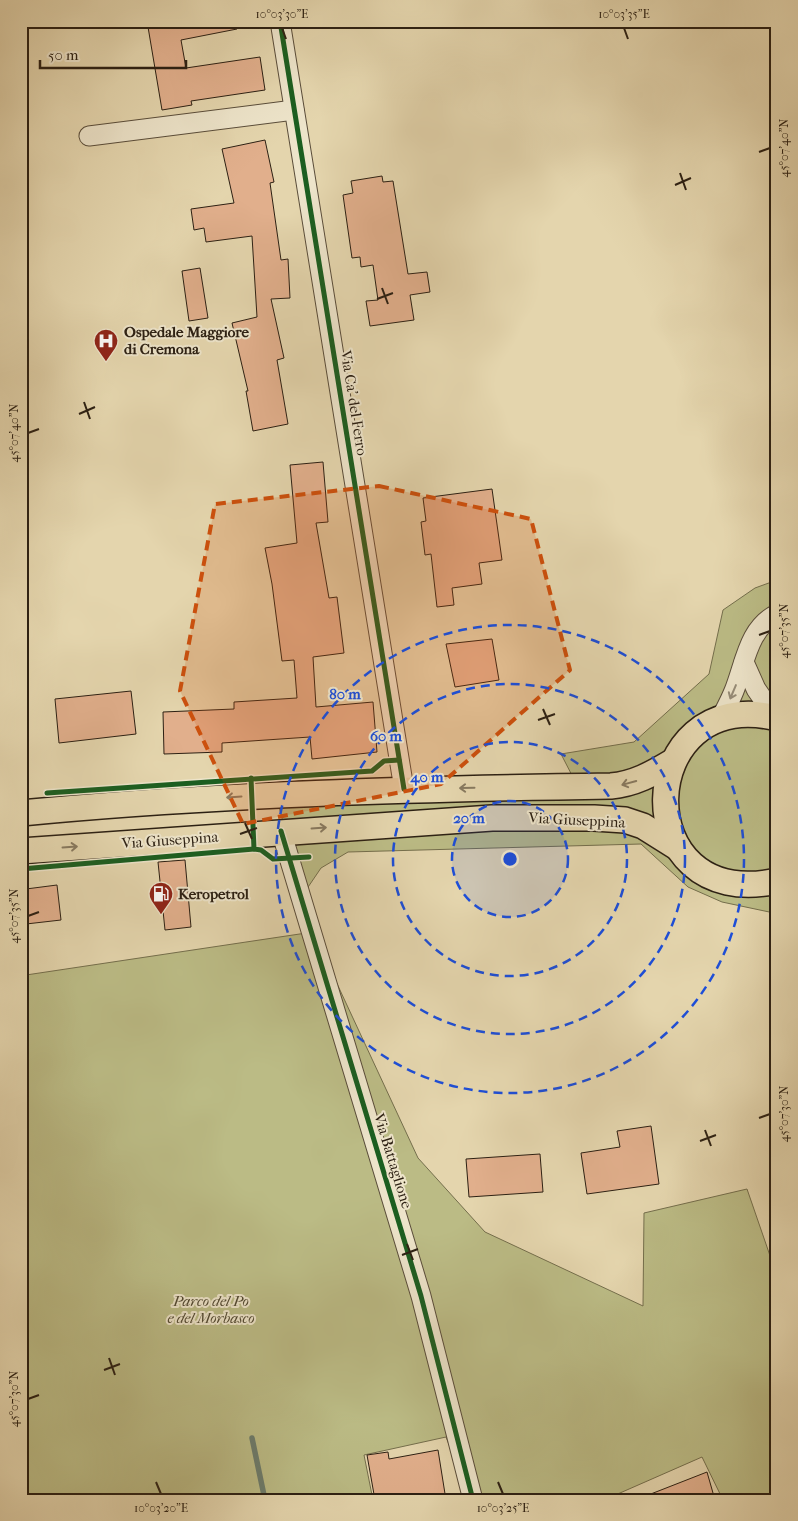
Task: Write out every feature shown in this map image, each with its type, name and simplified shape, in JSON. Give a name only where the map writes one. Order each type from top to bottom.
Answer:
[{"type":"main road","points":[[770,887],[734,884],[712,878],[693,865],[678,848],[668,828],[664,806],[665,784],[672,762],[690,739],[700,730],[720,720],[738,715],[757,714],[776,718]]},
{"type":"main road","name":"Via Giuseppina","points":[[21,814],[277,794],[404,789],[611,786],[627,784],[647,777],[672,762]]},
{"type":"main road","points":[[404,789],[409,822]]},
{"type":"main road","points":[[277,794],[281,831]]},
{"type":"main road","name":"Via Giuseppina","points":[[21,851],[409,822],[492,818],[594,818],[625,820],[643,826],[678,848]]},
{"type":"street","name":"Via Ca' del Ferro","points":[[280,21],[404,789]]},
{"type":"street","points":[[89,136],[294,110]]},
{"type":"street","points":[[720,720],[734,692],[750,642],[760,626],[777,614]]},
{"type":"street","points":[[744,662],[756,689],[776,718]]},
{"type":"street","name":"Via Battaglione","points":[[281,831],[421,1296],[473,1500]]},
{"type":"highlighted area","points":[[379,486],[531,519],[570,670],[441,784],[243,824],[180,691],[215,504]]},
{"type":"green space","points":[[777,580],[777,916],[774,913],[722,902],[688,887],[641,844],[348,852],[321,868],[302,896],[276,795],[578,787],[561,754],[634,742],[709,674],[723,610],[755,588]]},
{"type":"green space","name":"Parco del Po e del Morbasco","points":[[21,924],[26,975],[313,932],[418,1158],[485,1232],[643,1306],[644,1213],[747,1189],[777,1276],[777,1500],[723,1500],[702,1457],[604,1500],[471,1500],[446,1437],[364,1455],[373,1500],[21,1500]]},
{"type":"building","points":[[147,21],[237,21],[237,29],[181,40],[186,68],[260,57],[265,90],[191,101],[192,105],[162,110]]},
{"type":"building","points":[[265,140],[274,182],[270,183],[281,260],[288,259],[290,298],[271,299],[284,358],[277,360],[288,424],[253,431],[246,391],[248,391],[232,323],[257,317],[252,236],[206,242],[204,228],[194,230],[191,209],[234,203],[222,149]]},
{"type":"building","points":[[382,176],[383,182],[393,181],[408,274],[427,272],[430,292],[410,295],[414,320],[370,326],[366,301],[378,300],[373,265],[361,267],[360,257],[352,258],[343,195],[353,193],[351,181]]},
{"type":"building","points":[[200,268],[208,318],[189,321],[182,271]]},
{"type":"building","points":[[323,462],[328,522],[316,523],[329,598],[337,597],[344,653],[313,657],[316,707],[373,702],[377,752],[312,759],[310,737],[222,743],[222,752],[164,754],[163,712],[234,709],[234,702],[297,698],[294,660],[282,661],[272,584],[265,548],[297,543],[290,465]]},
{"type":"building","points":[[492,489],[502,560],[479,563],[482,584],[452,588],[454,605],[437,607],[431,554],[425,555],[421,522],[426,521],[423,498]]},
{"type":"building","points":[[492,639],[499,680],[455,687],[446,644]]},
{"type":"building","points":[[131,691],[136,734],[59,743],[55,699]]},
{"type":"building","points":[[185,860],[191,927],[165,930],[158,862]]},
{"type":"building","points":[[57,885],[61,920],[26,924],[23,901],[28,901],[26,889]]},
{"type":"building","points":[[651,1126],[659,1184],[587,1194],[581,1153],[620,1147],[617,1131]]},
{"type":"building","points":[[540,1154],[543,1192],[469,1197],[466,1159]]},
{"type":"building","points":[[438,1450],[446,1500],[375,1500],[367,1455],[388,1452],[389,1459]]},
{"type":"building","points":[[707,1472],[715,1500],[638,1500],[638,1499]]},
{"type":"waterway","points":[[252,1438],[265,1500]]},
{"type":"cycle path","points":[[280,21],[404,789]]},
{"type":"cycle path","points":[[47,793],[372,771],[384,761],[399,760]]},
{"type":"cycle path","points":[[251,778],[254,849],[261,850],[273,859],[309,857]]},
{"type":"cycle path","points":[[281,831],[421,1296],[473,1500]]},
{"type":"cycle path","points":[[21,869],[254,849]]},
{"type":"place","name":"Ospedale Maggiore di Cremona","points":[[106,362]]},
{"type":"place","name":"Keropetrol","points":[[161,915]]}]
